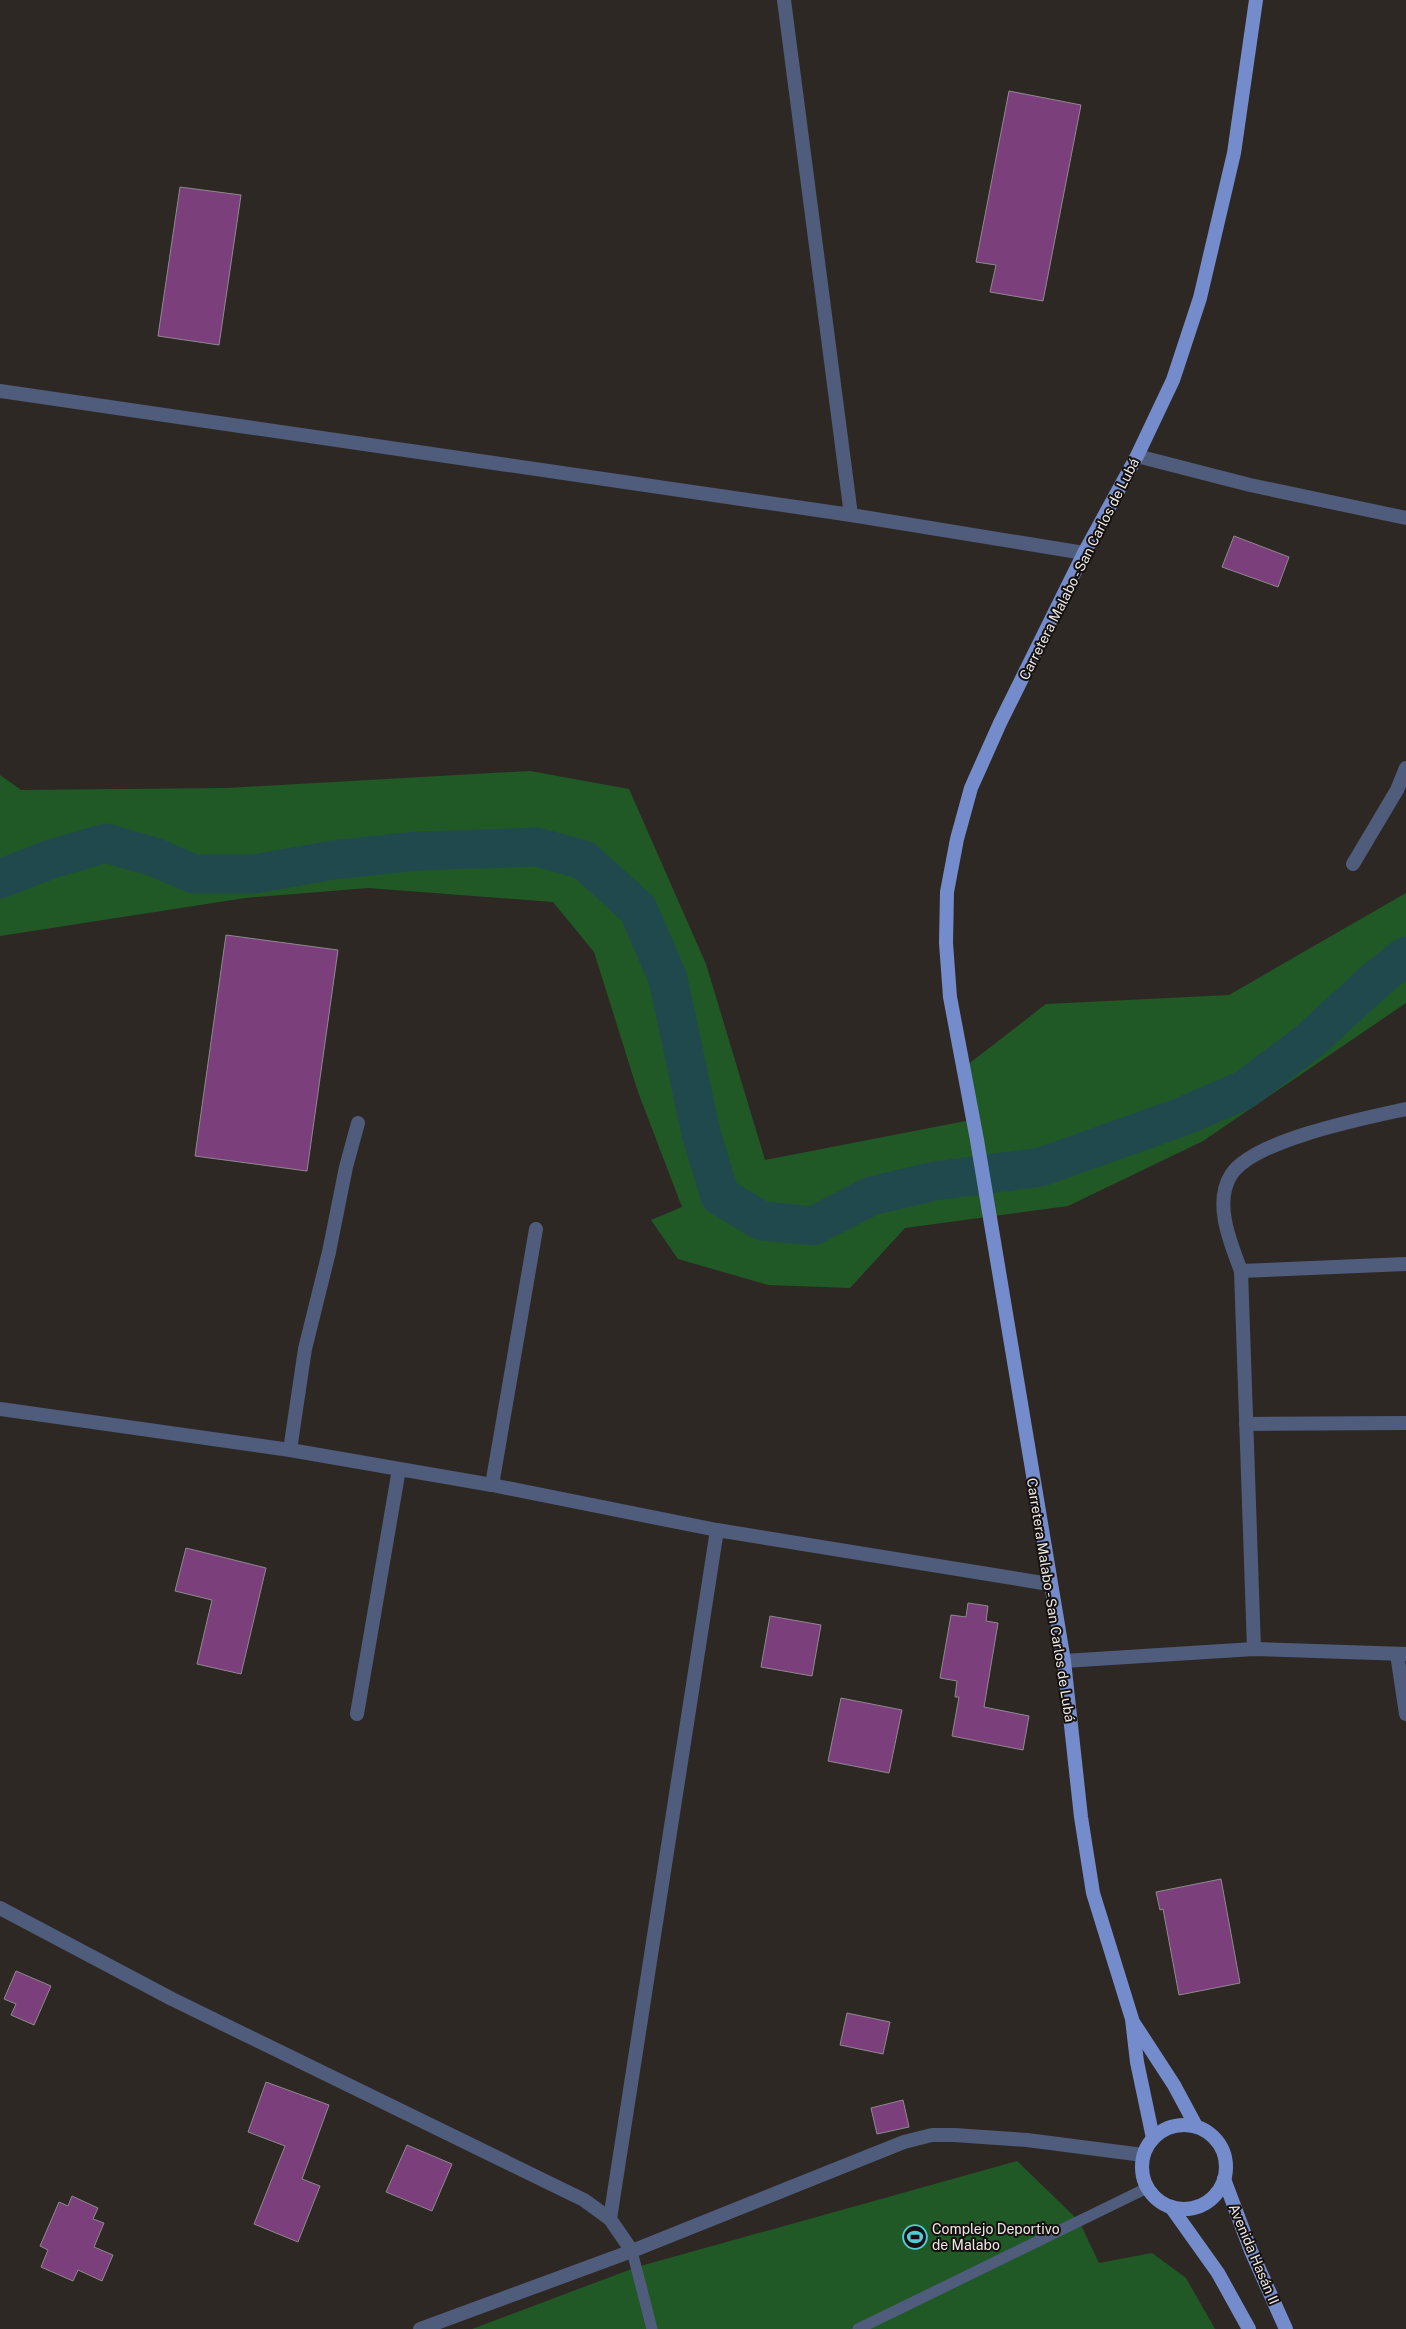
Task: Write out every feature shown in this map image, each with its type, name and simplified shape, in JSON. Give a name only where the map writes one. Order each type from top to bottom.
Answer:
[{"type":"main road","name":"Carretera Malabo - San Carlos de Lubá","points":[[1153,2138],[1137,2062],[1132,2019],[1094,1893],[1081,1817],[1064,1662],[1049,1584],[977,1140],[950,996],[946,943],[949,883],[957,839],[971,788],[1000,723],[1084,553],[1137,456],[1173,380],[1200,298],[1234,153],[1256,0]]},
{"type":"main road","name":"Carretera Malabo - San Carlos de Lubá","points":[[1132,2019],[1174,2085],[1196,2126]]},
{"type":"main road","points":[[1171,2207],[1190,2208],[1208,2201],[1220,2188],[1224,2179],[1225,2160],[1222,2151],[1212,2136],[1196,2126],[1177,2125],[1160,2132],[1153,2138],[1144,2155],[1142,2174],[1147,2188],[1155,2198],[1171,2207],[1218,2273],[1249,2329]]},
{"type":"main road","name":"Avenida Hasán II","points":[[1224,2179],[1251,2252],[1286,2329]]},
{"type":"street","points":[[784,0],[851,516]]},
{"type":"street","points":[[0,391],[851,516],[1084,553]]},
{"type":"street","points":[[1137,456],[1250,485],[1406,518]]},
{"type":"street","points":[[1352,864],[1397,790],[1406,768]]},
{"type":"street","points":[[1254,1649],[1241,1271],[1225,1229],[1224,1197],[1230,1176],[1243,1162],[1321,1128],[1406,1108]]},
{"type":"street","points":[[290,1450],[305,1349],[329,1252],[346,1166],[358,1123]]},
{"type":"street","points":[[492,1485],[536,1229]]},
{"type":"street","points":[[1241,1271],[1406,1264]]},
{"type":"street","points":[[0,1409],[290,1450],[492,1485],[717,1530],[1049,1584]]},
{"type":"street","points":[[1246,1424],[1406,1423]]},
{"type":"street","points":[[357,1714],[399,1469]]},
{"type":"street","points":[[610,2219],[717,1530]]},
{"type":"street","points":[[1064,1662],[1254,1649],[1402,1654],[1406,1714]]},
{"type":"street","points":[[0,1908],[121,1973],[151,1986],[172,1999],[584,2200],[610,2219],[632,2251]]},
{"type":"street","points":[[420,2329],[632,2251],[904,2142],[932,2135],[954,2134],[1028,2140],[1144,2155]]},
{"type":"lane","points":[[858,2329],[1147,2188]]},
{"type":"lane","points":[[632,2251],[652,2329]]},
{"type":"green space","points":[[530,771],[629,789],[706,964],[765,1160],[976,1119],[962,1069],[1046,1004],[1229,995],[1406,893],[1406,1003],[1203,1141],[1068,1206],[905,1228],[850,1288],[768,1285],[678,1259],[651,1220],[682,1207],[638,1092],[594,952],[553,902],[368,888],[245,898],[0,936],[0,775],[21,790],[227,788]]},
{"type":"green space","name":"Complejo Deportivo de Malabo","points":[[1017,2161],[1079,2221],[1099,2263],[1152,2253],[1186,2278],[1215,2329],[472,2329],[637,2267]]},
{"type":"building","points":[[1009,91],[1081,105],[1043,301],[990,292],[996,265],[976,262]]},
{"type":"building","points":[[180,187],[241,195],[219,345],[158,336]]},
{"type":"building","points":[[1234,536],[1289,557],[1278,587],[1222,567]]},
{"type":"building","points":[[226,935],[338,950],[307,1171],[195,1156]]},
{"type":"building","points":[[186,1548],[266,1568],[241,1674],[197,1664],[212,1600],[175,1591]]},
{"type":"building","points":[[968,1603],[988,1606],[986,1621],[998,1623],[984,1707],[1029,1716],[1023,1750],[952,1736],[959,1697],[955,1697],[957,1681],[940,1678],[951,1615],[966,1617]]},
{"type":"building","points":[[770,1616],[821,1625],[812,1676],[761,1667]]},
{"type":"building","points":[[841,1698],[902,1710],[889,1773],[828,1761]]},
{"type":"building","points":[[1221,1879],[1240,1983],[1179,1995],[1163,1909],[1160,1910],[1156,1892]]},
{"type":"building","points":[[16,1971],[51,1986],[34,2025],[11,2015],[16,2004],[4,1999]]},
{"type":"building","points":[[847,2013],[890,2022],[883,2054],[840,2045]]},
{"type":"building","points":[[266,2082],[329,2105],[302,2179],[320,2186],[298,2242],[254,2224],[285,2146],[248,2132]]},
{"type":"building","points":[[903,2100],[909,2127],[877,2134],[871,2108]]},
{"type":"building","points":[[407,2145],[452,2164],[432,2211],[386,2192]]},
{"type":"building","points":[[72,2196],[98,2208],[93,2219],[104,2223],[94,2247],[113,2255],[102,2281],[78,2270],[73,2281],[41,2267],[48,2250],[40,2246],[59,2202],[68,2206]]},
{"type":"waterway","points":[[0,879],[51,859],[106,843],[157,858],[193,874],[254,874],[333,860],[417,851],[537,847],[584,860],[638,909],[668,979],[701,1133],[720,1196],[762,1221],[813,1226],[871,1196],[935,1181],[1041,1167],[1184,1116],[1244,1090],[1308,1042],[1378,978],[1406,956]]},
{"type":"place","name":"Complejo Deportivo de Malabo","points":[[915,2237]]}]
